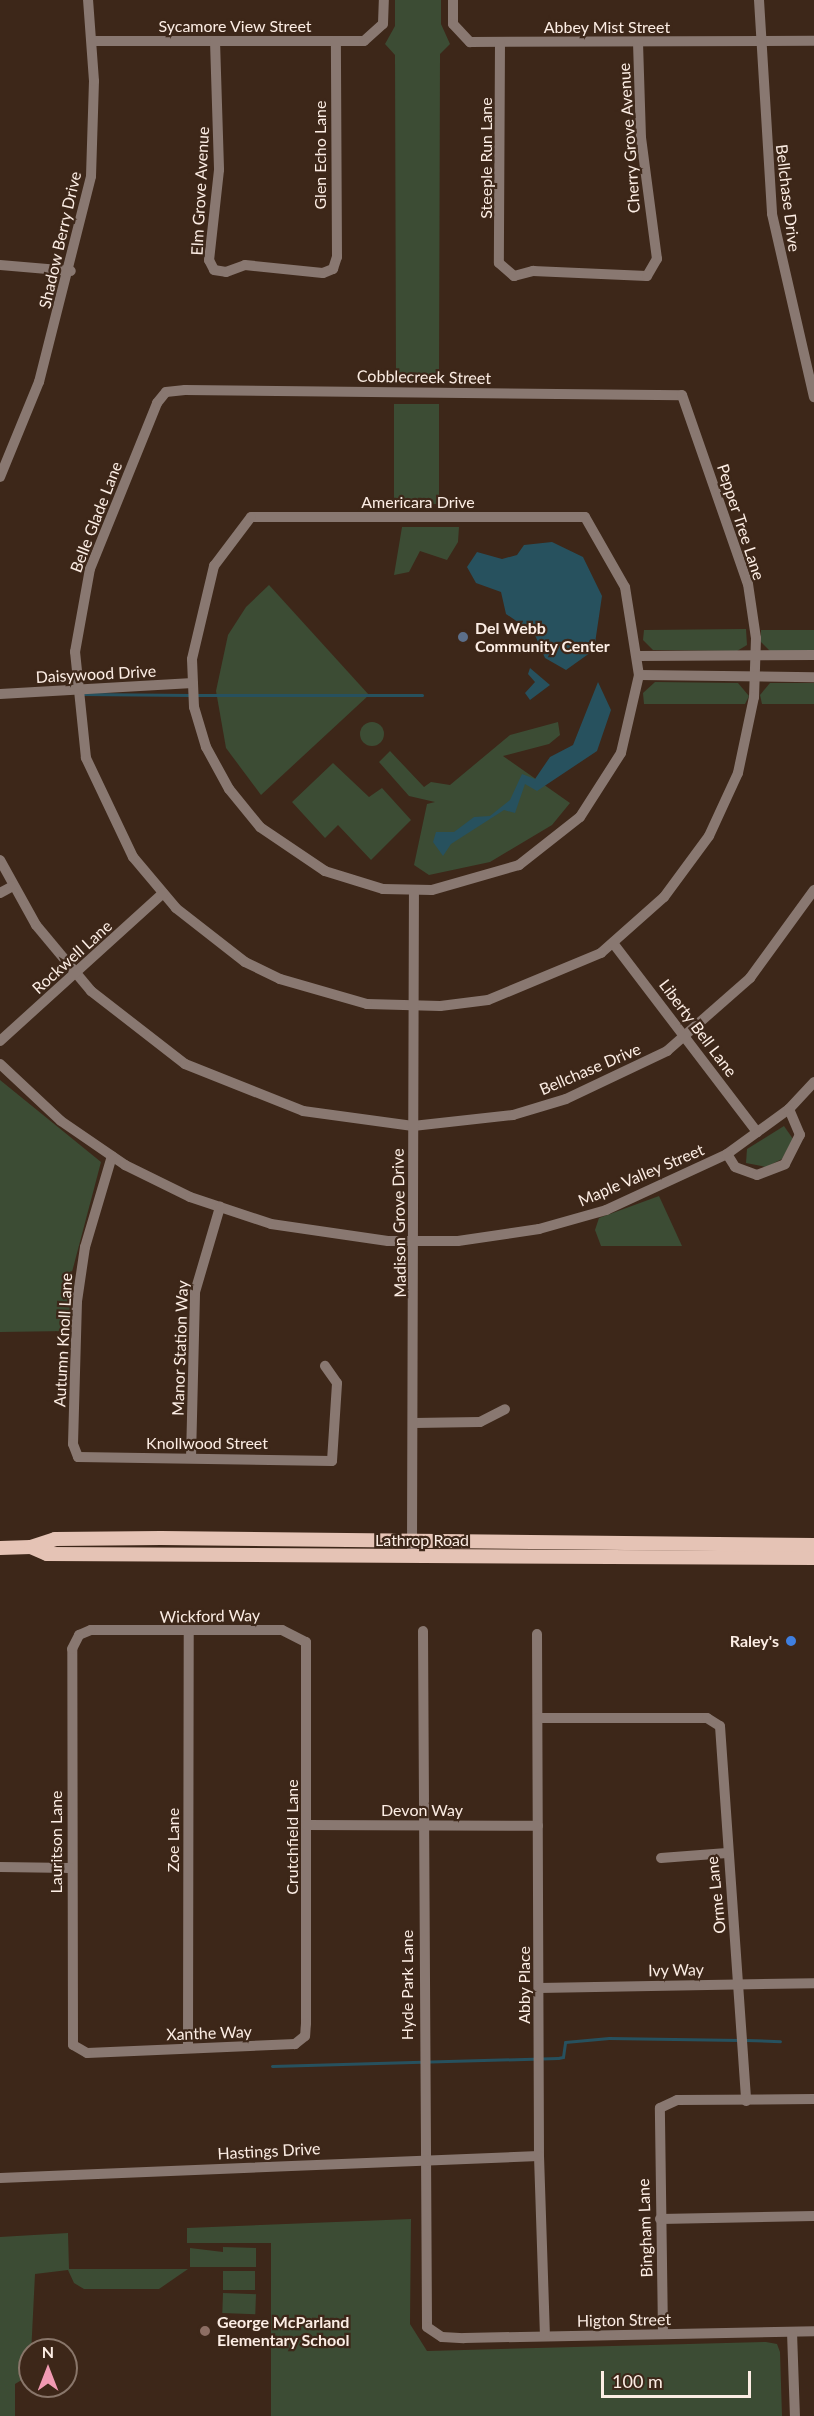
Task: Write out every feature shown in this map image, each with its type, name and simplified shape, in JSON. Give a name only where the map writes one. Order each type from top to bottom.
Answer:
[{"type":"main road","name":"Lathrop Road","points":[[0,1548],[31,1547],[56,1539],[412,1539],[750,1552],[814,1558]]},
{"type":"main road","name":"Lathrop Road","points":[[31,1547],[47,1554],[412,1556],[750,1552],[814,1545]]},
{"type":"street","name":"Shadow Berry Drive","points":[[0,477],[39,382],[70,272],[91,176],[92,41],[88,0]]},
{"type":"street","name":"Sycamore View Street","points":[[92,41],[364,41],[376,35],[383,24],[384,0]]},
{"type":"street","name":"Abbey Mist Street","points":[[453,0],[458,34],[470,42],[814,41]]},
{"type":"street","name":"Bellchase Drive","points":[[759,0],[759,40],[772,214],[814,397]]},
{"type":"street","name":"Elm Grove Avenue","points":[[214,270],[209,260],[219,170],[215,41]]},
{"type":"street","name":"Glen Echo Lane","points":[[214,270],[245,265],[323,273],[333,269],[336,41]]},
{"type":"street","name":"Steeple Run Lane","points":[[500,42],[499,263],[505,271]]},
{"type":"street","name":"Cherry Grove Avenue","points":[[505,271],[514,276],[533,271],[647,276],[654,267],[638,42]]},
{"type":"street","points":[[0,265],[70,272]]},
{"type":"street","name":"Cobblecreek Street","points":[[166,392],[682,395]]},
{"type":"street","name":"Belle Glade Lane","points":[[166,392],[90,568],[75,652],[75,691],[86,758],[99,793],[133,857],[163,893],[207,935],[280,979],[367,1004],[413,1006]]},
{"type":"street","name":"Pepper Tree Lane","points":[[413,1006],[488,1000],[526,988],[613,943],[688,870],[728,801],[750,720],[755,676],[748,584],[682,395]]},
{"type":"street","name":"Americara Drive","points":[[193,683],[195,636],[214,566],[251,517],[585,517],[625,587],[638,656]]},
{"type":"street","points":[[193,683],[206,747],[229,789],[260,827],[325,871],[383,889],[414,890],[462,886],[519,865],[580,817],[621,753],[639,675],[638,656],[814,655]]},
{"type":"street","points":[[639,675],[814,677]]},
{"type":"street","name":"Daisywood Drive","points":[[0,694],[193,683]]},
{"type":"street","points":[[0,860],[13,886],[78,975],[134,1028],[185,1064],[235,1088],[303,1111],[413,1126]]},
{"type":"street","points":[[0,893],[13,886]]},
{"type":"street","name":"Madison Grove Drive","points":[[412,1556],[416,1241],[413,1126],[414,890]]},
{"type":"street","name":"Bellchase Drive","points":[[413,1126],[513,1115],[566,1099],[621,1076],[686,1036],[750,978],[814,890]]},
{"type":"street","name":"Rockwell Lane","points":[[0,1041],[78,975],[163,893]]},
{"type":"street","name":"Liberty Bell Lane","points":[[613,943],[757,1132]]},
{"type":"street","name":"Maple Valley Street","points":[[0,1064],[61,1120],[112,1156],[220,1207],[333,1237],[416,1241],[539,1229],[606,1209],[727,1154],[789,1109],[814,1082]]},
{"type":"street","points":[[727,1154],[735,1167],[757,1175],[785,1164],[800,1135],[789,1109]]},
{"type":"street","name":"Autumn Knoll Lane","points":[[78,1457],[73,1444],[77,1301],[85,1247],[112,1156]]},
{"type":"street","name":"Manor Station Way","points":[[191,1458],[195,1292],[220,1207]]},
{"type":"street","name":"Knollwood Street","points":[[78,1457],[336,1458],[337,1383],[325,1366]]},
{"type":"street","points":[[414,1423],[480,1422],[505,1409]]},
{"type":"street","name":"Lauritson Lane","points":[[115,2051],[87,2053],[70,2041],[70,1868],[74,1640],[91,1630],[118,1631]]},
{"type":"street","name":"Wickford Way","points":[[118,1631],[282,1630],[301,1635]]},
{"type":"street","name":"Hyde Park Lane","points":[[423,1631],[422,2159],[425,2321],[435,2335]]},
{"type":"street","name":"Zoe Lane","points":[[188,2048],[189,1632]]},
{"type":"street","name":"Abby Place","points":[[537,1634],[539,2156],[545,2336]]},
{"type":"street","name":"Crutchfield Lane","points":[[301,1635],[308,1654],[303,2040]]},
{"type":"street","name":"Orme Lane","points":[[538,1718],[715,1720],[722,1731],[727,1853],[740,1983],[746,2101]]},
{"type":"street","name":"Devon Way","points":[[306,1825],[538,1826]]},
{"type":"street","points":[[660,1858],[727,1853]]},
{"type":"street","points":[[0,1868],[70,1868]]},
{"type":"street","name":"Ivy Way","points":[[539,1988],[814,1983]]},
{"type":"street","name":"Xanthe Way","points":[[115,2051],[288,2046],[303,2040]]},
{"type":"street","points":[[746,2101],[814,2099]]},
{"type":"street","name":"Bingham Lane","points":[[663,2334],[657,2122],[666,2103],[746,2101]]},
{"type":"street","name":"Hastings Drive","points":[[0,2178],[539,2156]]},
{"type":"street","points":[[660,2219],[814,2216]]},
{"type":"street","name":"Higton Street","points":[[435,2335],[545,2336],[814,2331]]},
{"type":"street","points":[[792,2332],[795,2416]]},
{"type":"green space","points":[[395,0],[441,0],[441,24],[450,44],[440,54],[439,379],[396,379],[395,55],[385,44],[395,26]]},
{"type":"green space","points":[[394,404],[439,404],[439,504],[394,504]]},
{"type":"green space","points":[[402,527],[459,527],[458,542],[447,560],[420,551],[409,572],[394,575]]},
{"type":"green space","points":[[269,585],[369,695],[261,795],[226,748],[216,691],[228,635],[246,607]]},
{"type":"green space","points":[[746,629],[747,645],[737,651],[653,650],[643,640],[644,630]]},
{"type":"green space","points":[[761,630],[814,630],[814,651],[770,651],[761,642]]},
{"type":"green space","points":[[655,682],[738,683],[749,696],[745,704],[644,704],[643,693]]},
{"type":"green space","points":[[770,683],[814,683],[814,704],[762,704],[760,695]]},
{"type":"green space","points":[[372,722],[381,725],[384,734],[381,743],[372,746],[363,743],[360,734],[363,725]]},
{"type":"green space","points":[[558,722],[560,735],[549,744],[503,756],[570,803],[552,825],[490,862],[429,875],[414,865],[427,804],[435,802],[409,796],[379,762],[390,751],[424,787],[431,782],[450,785],[510,735]]},
{"type":"green space","points":[[333,763],[369,797],[382,788],[411,820],[371,860],[338,825],[325,838],[292,802]]},
{"type":"green space","points":[[0,1080],[101,1162],[72,1272],[68,1331],[0,1332]]},
{"type":"green space","points":[[784,1126],[793,1139],[782,1159],[766,1167],[746,1163],[747,1149]]},
{"type":"green space","points":[[659,1196],[682,1246],[601,1246],[595,1230],[599,1218]]},
{"type":"green space","points":[[411,2219],[410,2324],[427,2351],[766,2342],[777,2344],[780,2352],[782,2416],[271,2416],[271,2243],[187,2243],[187,2228]]},
{"type":"green space","points":[[68,2233],[69,2269],[188,2269],[159,2289],[84,2289],[74,2283],[68,2270],[35,2274],[32,2338],[18,2338],[15,2416],[0,2416],[0,2237]]},
{"type":"green space","points":[[223,2247],[256,2248],[256,2267],[190,2267],[190,2248],[223,2252]]},
{"type":"green space","points":[[223,2271],[255,2271],[255,2290],[223,2290]]},
{"type":"green space","points":[[223,2293],[256,2294],[255,2314],[222,2313]]},
{"type":"water","points":[[552,542],[583,557],[602,596],[594,650],[566,670],[545,658],[534,633],[506,614],[501,592],[476,583],[467,567],[477,552],[502,559],[517,555],[524,545]]},
{"type":"water","points":[[530,668],[550,685],[530,700],[525,693],[535,682],[528,674]]},
{"type":"water","points":[[598,682],[611,710],[597,751],[537,791],[525,784],[515,813],[504,810],[451,844],[443,856],[433,842],[436,832],[454,832],[474,817],[490,816],[510,800],[522,774],[535,779],[550,757],[573,745]]},
{"type":"waterway","points":[[82,694],[190,695]]},
{"type":"waterway","points":[[197,695],[422,695]]},
{"type":"waterway","points":[[272,2066],[558,2058],[563,2057],[565,2042],[609,2038],[739,2040]]},
{"type":"waterway","points":[[746,2040],[780,2041]]},
{"type":"place","name":"Del Webb Community Center","points":[[463,637]]},
{"type":"place","name":"Raley's","points":[[791,1641]]},
{"type":"place","name":"George McParland Elementary School","points":[[205,2331]]}]
